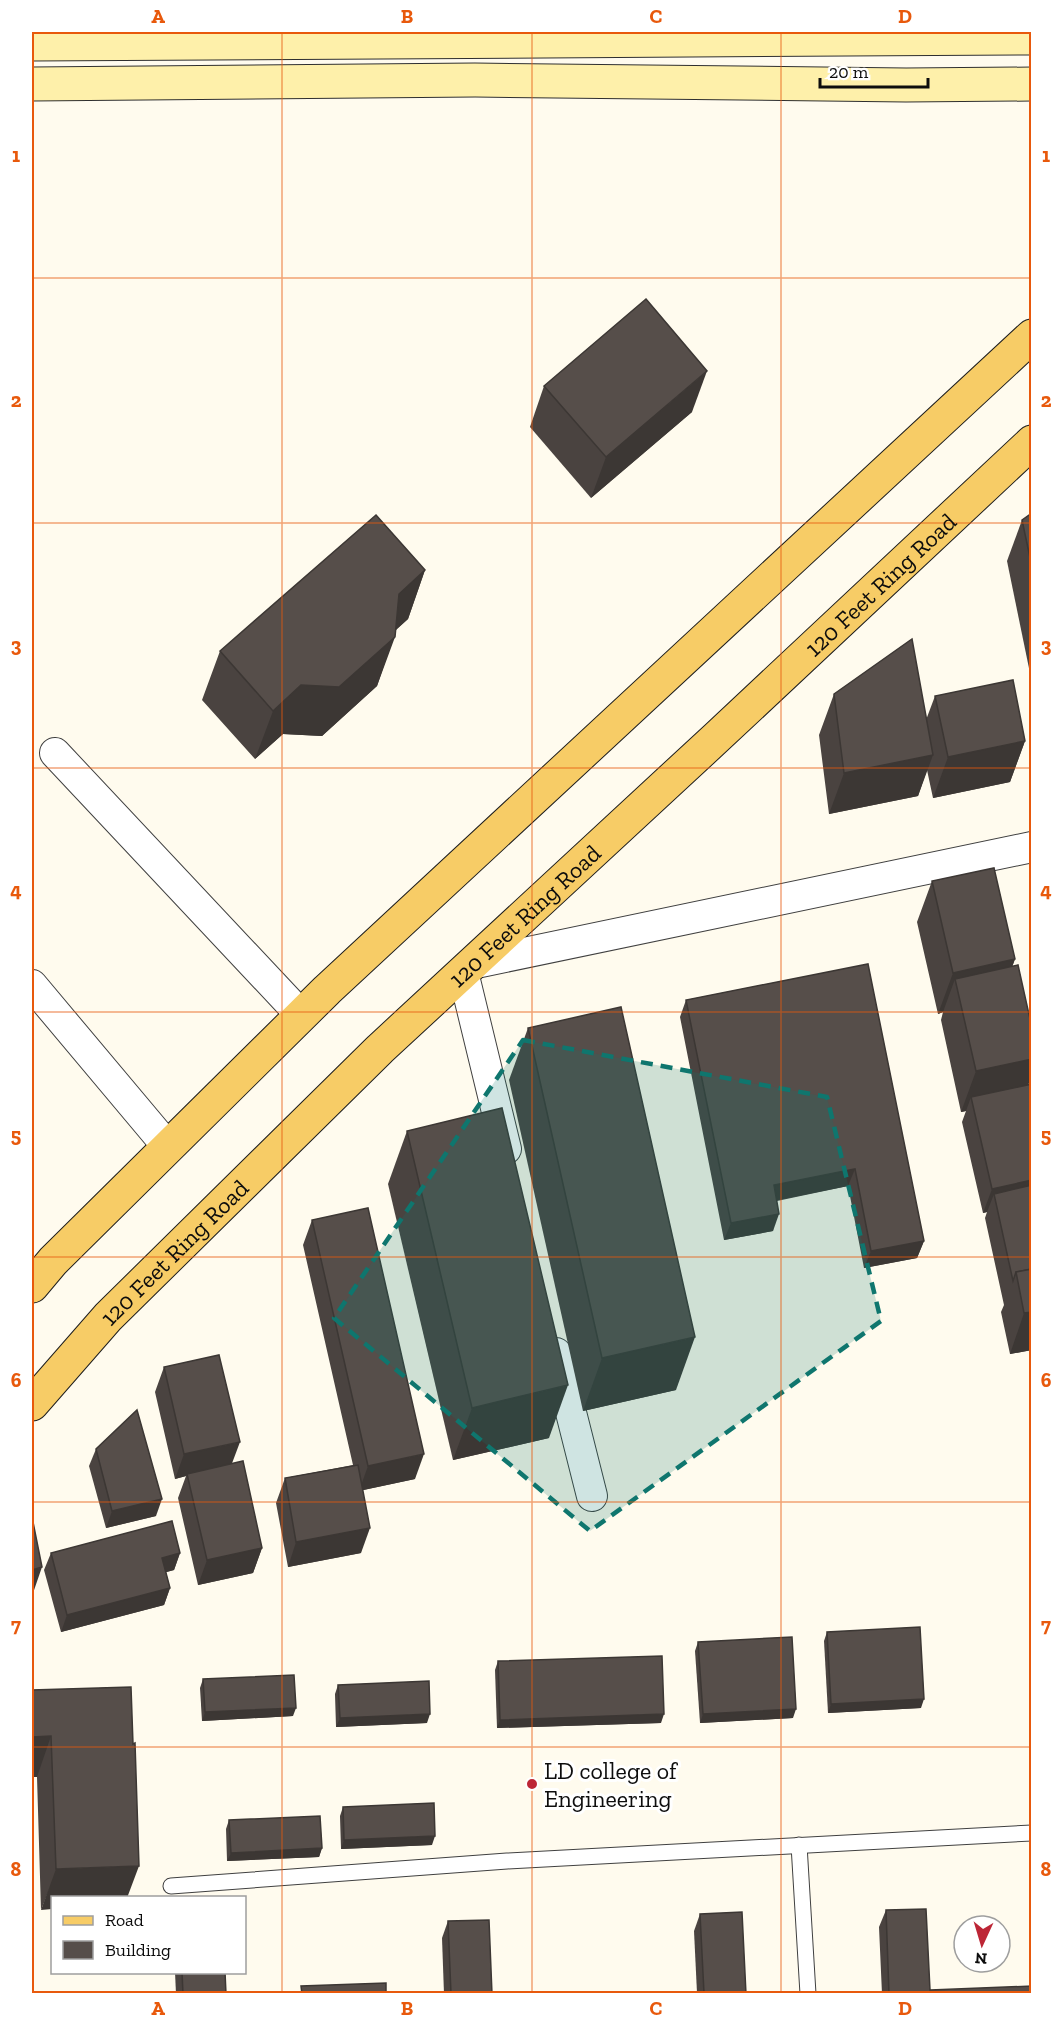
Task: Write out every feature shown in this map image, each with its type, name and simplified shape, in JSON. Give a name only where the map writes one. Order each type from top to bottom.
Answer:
[{"type":"main road","points":[[32,44],[682,36],[927,35],[1032,38]]},
{"type":"main road","points":[[32,84],[475,80],[906,85],[1032,84]]},
{"type":"main road","points":[[35,1275],[301,1016],[1032,336]]},
{"type":"main road","name":"120 Feet Ring Road","points":[[32,1404],[108,1317],[380,1049],[1032,442]]},
{"type":"street","points":[[55,753],[301,1016]]},
{"type":"street","points":[[511,1170],[467,968],[1032,847]]},
{"type":"street","points":[[32,985],[168,1147]]},
{"type":"street","points":[[549,1321],[592,1496]]},
{"type":"lane","points":[[171,1886],[507,1861],[1032,1833]]},
{"type":"lane","points":[[799,1845],[808,1994]]},
{"type":"highlighted area","points":[[523,1040],[827,1097],[881,1321],[590,1531],[334,1318]]},
{"type":"building","points":[[646,299],[707,371],[606,457],[544,386]]},
{"type":"building","points":[[1032,513],[1032,567],[1022,520]]},
{"type":"building","points":[[376,515],[425,570],[399,594],[395,637],[339,687],[301,685],[273,711],[220,651]]},
{"type":"building","points":[[912,639],[933,755],[844,773],[834,694]]},
{"type":"building","points":[[1013,680],[1025,741],[948,757],[935,696]]},
{"type":"building","points":[[994,868],[1015,959],[953,973],[932,881]]},
{"type":"building","points":[[868,964],[924,1241],[871,1251],[855,1169],[774,1185],[779,1214],[731,1223],[686,1000]]},
{"type":"building","points":[[1018,965],[1032,1028],[1032,1059],[976,1071],[955,979]]},
{"type":"building","points":[[621,1007],[695,1337],[602,1358],[528,1028]]},
{"type":"building","points":[[1032,1084],[1032,1180],[992,1189],[971,1097]]},
{"type":"building","points":[[502,1108],[568,1385],[472,1408],[407,1131]]},
{"type":"building","points":[[1032,1185],[1032,1269],[1016,1272],[1013,1281],[994,1194]]},
{"type":"building","points":[[368,1208],[424,1454],[368,1466],[312,1220]]},
{"type":"building","points":[[1032,1269],[1032,1312],[1024,1313],[1016,1272]]},
{"type":"building","points":[[219,1355],[240,1442],[184,1454],[164,1367]]},
{"type":"building","points":[[137,1410],[162,1499],[112,1511],[96,1449]]},
{"type":"building","points":[[243,1461],[262,1548],[207,1560],[187,1474]]},
{"type":"building","points":[[358,1465],[370,1528],[296,1542],[285,1478]]},
{"type":"building","points":[[32,1517],[42,1567],[32,1570]]},
{"type":"building","points":[[172,1521],[180,1553],[162,1558],[170,1588],[67,1615],[51,1553]]},
{"type":"building","points":[[920,1627],[924,1699],[831,1704],[827,1632]]},
{"type":"building","points":[[792,1637],[796,1709],[703,1714],[698,1642]]},
{"type":"building","points":[[662,1656],[664,1714],[500,1720],[498,1661]]},
{"type":"building","points":[[294,1675],[296,1708],[205,1712],[203,1679]]},
{"type":"building","points":[[429,1681],[430,1714],[340,1718],[338,1685]]},
{"type":"building","points":[[131,1687],[139,1866],[56,1869],[51,1736],[32,1737],[32,1690]]},
{"type":"building","points":[[434,1803],[435,1836],[344,1840],[343,1807]]},
{"type":"building","points":[[320,1816],[322,1848],[231,1853],[229,1820]]},
{"type":"building","points":[[926,1909],[930,1990],[1032,1986],[1032,1994],[889,1994],[886,1910]]},
{"type":"building","points":[[742,1912],[746,1994],[677,1994],[704,1993],[700,1914]]},
{"type":"building","points":[[489,1920],[492,1994],[451,1994],[448,1921]]},
{"type":"building","points":[[182,1974],[225,1974],[226,1994],[183,1994]]},
{"type":"building","points":[[386,1983],[386,1994],[302,1994],[301,1986]]},
{"type":"place","name":"LD college of Engineering","points":[[532,1784]]}]
